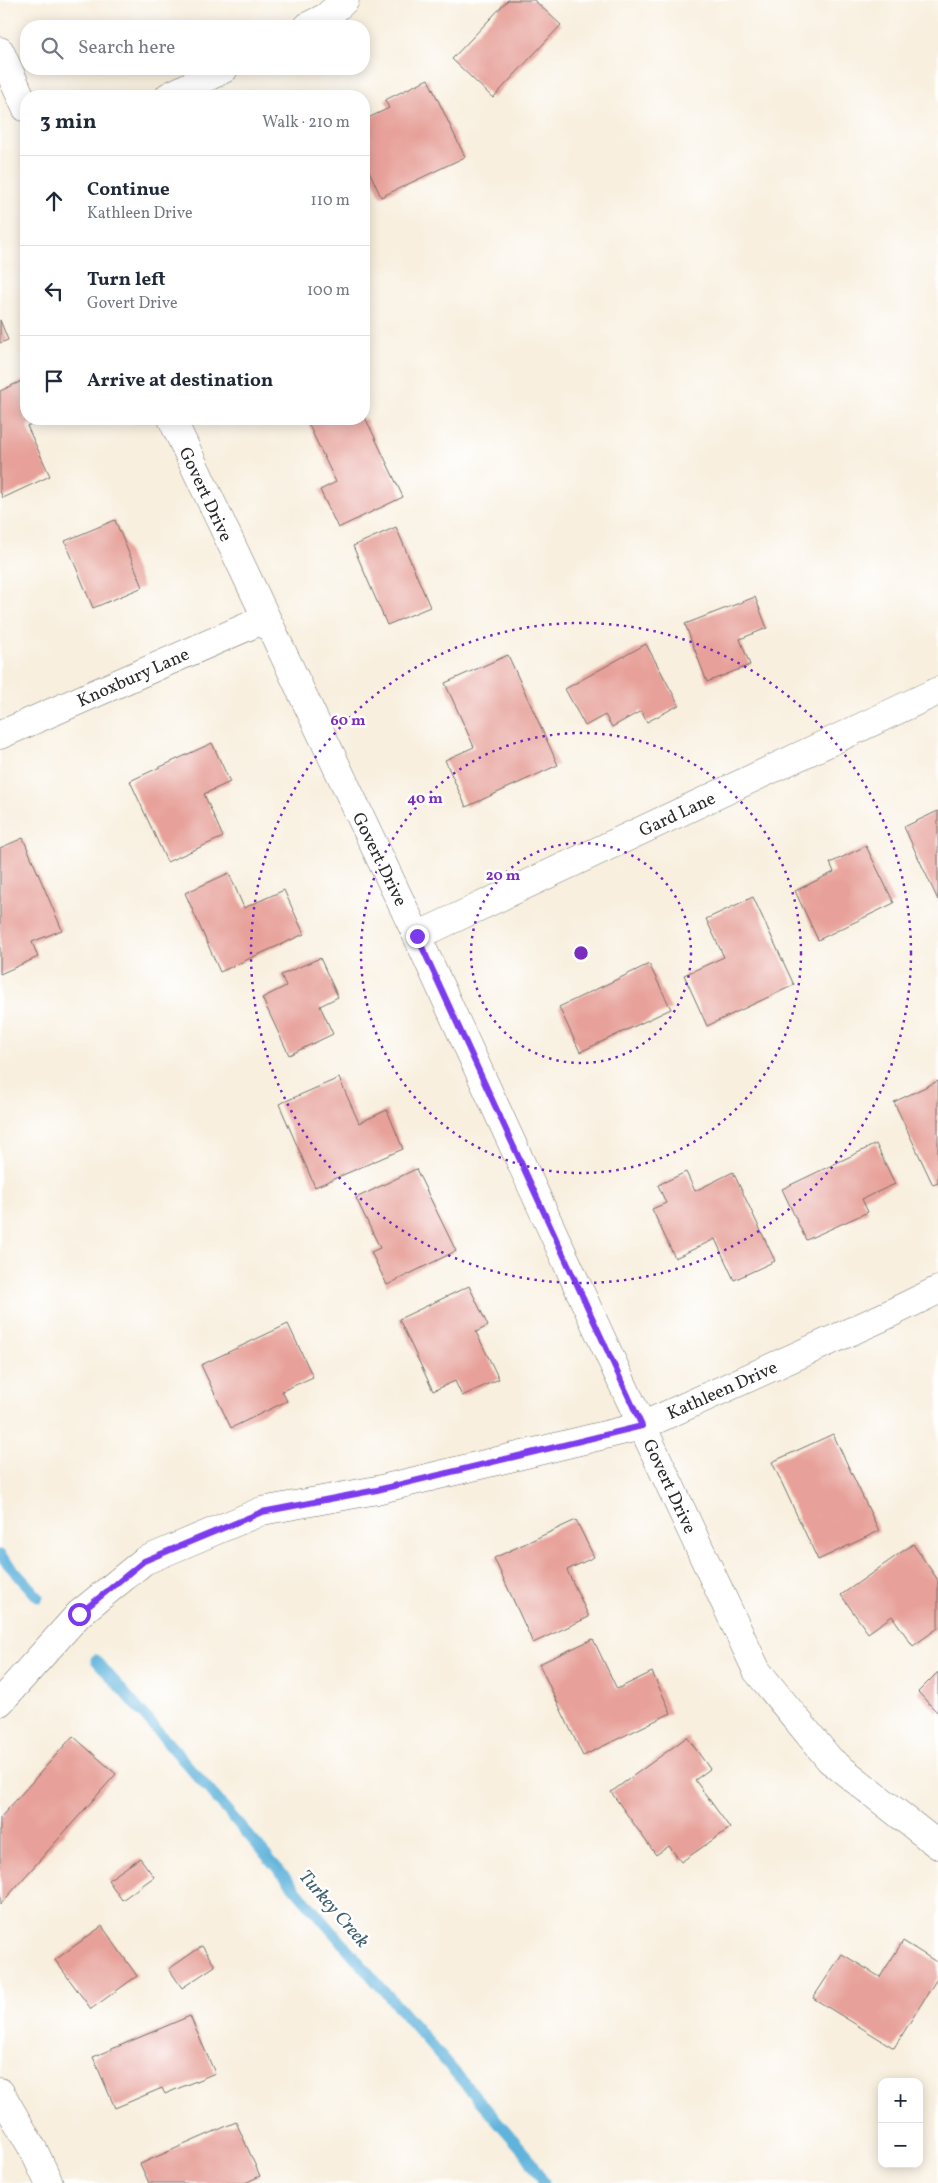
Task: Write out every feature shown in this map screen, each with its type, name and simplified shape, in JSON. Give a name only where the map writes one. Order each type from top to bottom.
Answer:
[{"type":"street","points":[[320,20],[326,17],[344,0]]},
{"type":"street","points":[[0,51],[20,95]]},
{"type":"street","points":[[181,90],[212,75]]},
{"type":"street","name":"Govert Drive","points":[[175,425],[265,619],[417,936],[642,1426],[757,1671],[830,1760],[938,1846]]},
{"type":"street","name":"Knoxbury Lane","points":[[0,735],[265,619]]},
{"type":"street","name":"Gard Lane","points":[[417,936],[938,691]]},
{"type":"street","name":"Kathleen Drive","points":[[0,1702],[79,1614],[144,1561],[262,1512],[377,1490],[642,1426],[938,1290]]},
{"type":"street","points":[[0,2092],[34,2151],[49,2183]]},
{"type":"building","points":[[508,0],[534,0],[561,25],[493,98],[452,59]]},
{"type":"building","points":[[428,79],[465,157],[381,197],[370,173],[370,117],[389,108],[385,100]]},
{"type":"building","points":[[0,320],[8,340],[0,343]]},
{"type":"building","points":[[20,382],[20,425],[29,425],[27,426],[50,476],[3,498],[0,491],[0,391]]},
{"type":"building","points":[[309,425],[369,425],[403,497],[338,528],[320,490],[336,482]]},
{"type":"building","points":[[115,520],[143,587],[93,608],[65,541]]},
{"type":"building","points":[[396,527],[430,607],[387,625],[353,546]]},
{"type":"building","points":[[755,597],[767,628],[740,639],[750,665],[707,682],[685,624]]},
{"type":"building","points":[[646,644],[679,705],[647,722],[641,711],[612,727],[605,715],[585,726],[565,689]]},
{"type":"building","points":[[508,655],[558,765],[466,807],[445,760],[474,747],[445,683]]},
{"type":"building","points":[[212,743],[230,782],[204,794],[223,837],[167,862],[130,781]]},
{"type":"building","points":[[938,811],[938,900],[904,827]]},
{"type":"building","points":[[23,838],[62,930],[32,942],[38,957],[0,974],[0,848]]},
{"type":"building","points":[[866,846],[894,903],[818,940],[795,891],[834,872],[830,863]]},
{"type":"building","points":[[229,873],[244,908],[284,890],[304,934],[220,972],[185,893]]},
{"type":"building","points":[[753,897],[794,985],[707,1026],[684,975],[724,957],[706,919]]},
{"type":"building","points":[[320,958],[338,997],[320,1006],[333,1034],[289,1055],[262,998],[286,986],[281,975]]},
{"type":"building","points":[[649,964],[671,1009],[580,1052],[559,1007]]},
{"type":"building","points":[[339,1078],[359,1123],[387,1110],[403,1149],[315,1187],[279,1104]]},
{"type":"building","points":[[938,1081],[938,1183],[933,1185],[894,1102]]},
{"type":"building","points":[[876,1144],[895,1184],[862,1199],[868,1212],[806,1240],[782,1189]]},
{"type":"building","points":[[416,1169],[456,1251],[387,1285],[371,1252],[380,1248],[356,1198]]},
{"type":"building","points":[[686,1172],[695,1191],[733,1172],[775,1261],[734,1280],[715,1239],[675,1258],[652,1209],[666,1203],[658,1185]]},
{"type":"building","points":[[469,1286],[488,1326],[476,1332],[499,1379],[462,1396],[455,1381],[433,1391],[399,1319]]},
{"type":"building","points":[[288,1324],[313,1377],[282,1391],[287,1401],[231,1428],[201,1365]]},
{"type":"building","points":[[833,1434],[879,1531],[818,1560],[772,1462]]},
{"type":"building","points":[[576,1520],[594,1557],[567,1570],[589,1617],[533,1643],[494,1558]]},
{"type":"building","points":[[913,1544],[938,1580],[938,1628],[913,1646],[892,1616],[868,1633],[841,1595]]},
{"type":"building","points":[[593,1639],[617,1689],[652,1672],[671,1713],[583,1756],[539,1664]]},
{"type":"building","points":[[938,1672],[938,1713],[918,1692]]},
{"type":"building","points":[[73,1736],[116,1774],[0,1905],[0,1818]]},
{"type":"building","points":[[687,1737],[710,1769],[695,1780],[730,1828],[681,1862],[669,1846],[656,1855],[611,1792]]},
{"type":"building","points":[[140,1858],[154,1877],[122,1900],[108,1880]]},
{"type":"building","points":[[102,1926],[137,1976],[91,2009],[55,1960]]},
{"type":"building","points":[[903,1941],[938,1963],[938,1977],[894,2048],[813,1998],[842,1954],[880,1977]]},
{"type":"building","points":[[202,1946],[215,1966],[182,1988],[169,1969]]},
{"type":"building","points":[[190,2016],[215,2073],[165,2094],[162,2088],[115,2108],[93,2057]]},
{"type":"building","points":[[236,2122],[260,2176],[245,2183],[149,2183],[140,2164]]},
{"type":"waterway","name":"Turkey Creek","points":[[0,1555],[38,1597]]},
{"type":"waterway","name":"Turkey Creek","points":[[96,1660],[526,2154],[544,2183]]},
{"type":"route","points":[[79,1614],[144,1561],[262,1512],[377,1490],[642,1426],[417,936]]}]
